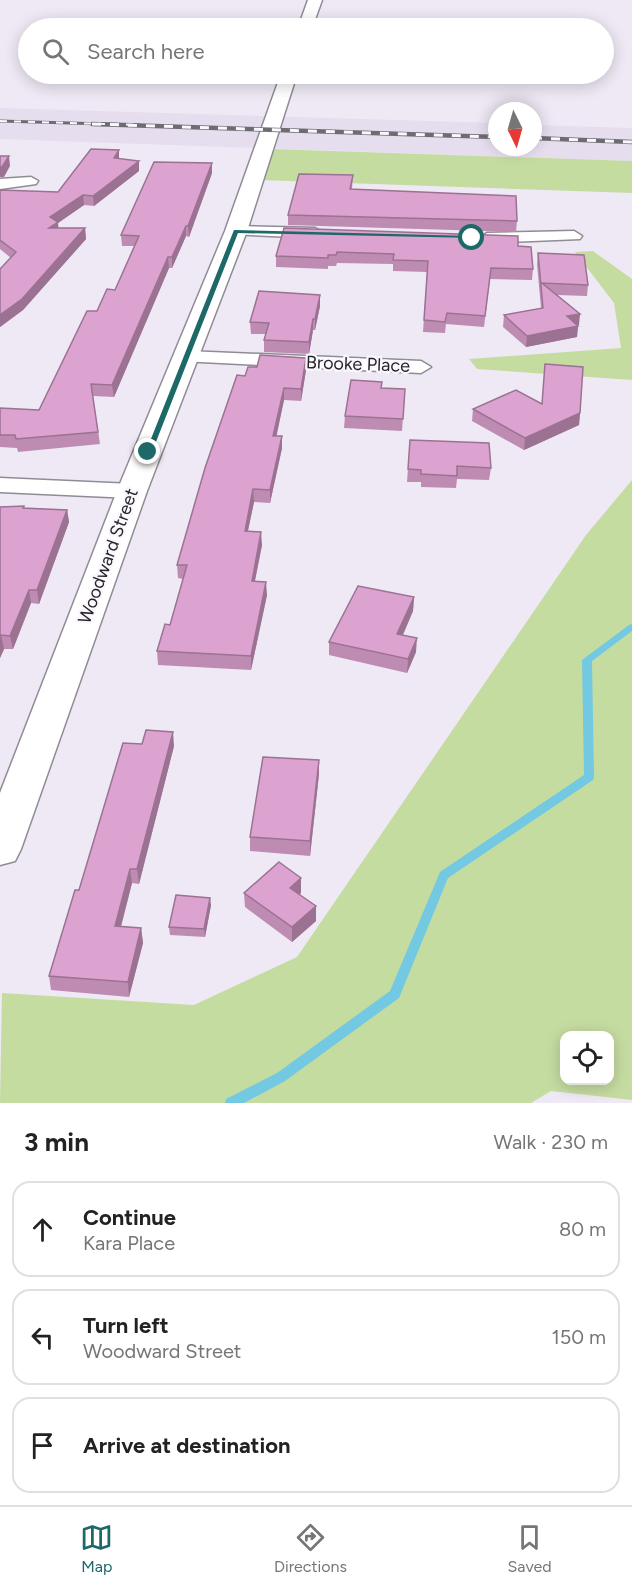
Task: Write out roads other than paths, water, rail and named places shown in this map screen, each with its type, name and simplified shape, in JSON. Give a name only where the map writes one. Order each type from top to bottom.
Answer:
[{"type":"street","points":[[308,18],[315,0]]},
{"type":"street","name":"Woodward Street","points":[[0,849],[132,490],[236,231],[286,84]]},
{"type":"street","points":[[0,184],[31,182]]},
{"type":"street","points":[[236,231],[330,234]]},
{"type":"street","points":[[472,238],[519,239],[574,236]]},
{"type":"street","name":"Brooke Place","points":[[187,357],[421,367]]},
{"type":"street","points":[[0,485],[132,490]]},
{"type":"waterway","points":[[231,1103],[281,1077],[395,994],[444,875],[589,777],[587,660],[632,627]]},
{"type":"railway","points":[[0,121],[139,125]]},
{"type":"railway","points":[[92,124],[488,137]]},
{"type":"railway","points":[[542,138],[632,142]]}]
